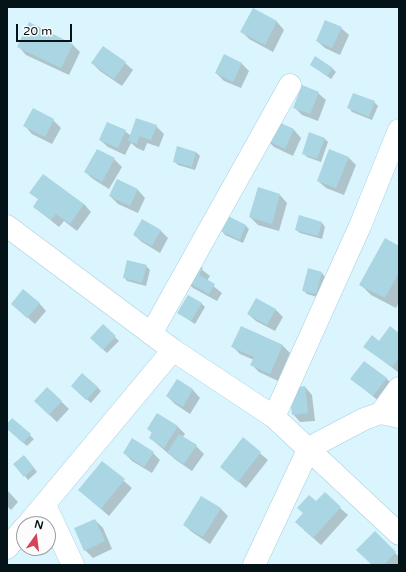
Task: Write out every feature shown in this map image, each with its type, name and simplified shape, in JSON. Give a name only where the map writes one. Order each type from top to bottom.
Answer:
[{"type":"street","points":[[151,334],[290,86]]},
{"type":"street","points":[[274,417],[360,226],[399,130]]},
{"type":"street","points":[[7,226],[173,350],[274,417],[309,448],[399,534]]},
{"type":"street","points":[[35,516],[173,350]]},
{"type":"street","points":[[254,565],[309,448],[364,419],[390,415],[399,388]]},
{"type":"street","points":[[45,505],[73,565]]},
{"type":"street","points":[[7,548],[16,537]]},
{"type":"building","points":[[253,8],[277,21],[265,45],[240,32]]},
{"type":"building","points":[[325,20],[342,27],[332,48],[316,41]]},
{"type":"building","points":[[29,22],[73,44],[61,68],[17,47]]},
{"type":"building","points":[[103,46],[126,62],[114,79],[91,63]]},
{"type":"building","points":[[224,54],[242,63],[233,82],[215,73]]},
{"type":"building","points":[[315,56],[333,68],[327,76],[310,65]]},
{"type":"building","points":[[302,85],[319,92],[310,114],[293,108]]},
{"type":"building","points":[[353,93],[375,101],[369,117],[347,108]]},
{"type":"building","points":[[33,108],[54,119],[45,137],[23,126]]},
{"type":"building","points":[[136,118],[157,125],[151,140],[139,136],[137,144],[128,141]]},
{"type":"building","points":[[274,120],[294,129],[285,149],[265,139]]},
{"type":"building","points":[[107,122],[126,130],[118,148],[99,140]]},
{"type":"building","points":[[309,132],[325,138],[317,159],[302,154]]},
{"type":"building","points":[[177,146],[196,152],[192,167],[173,162]]},
{"type":"building","points":[[97,149],[115,158],[102,182],[84,172]]},
{"type":"building","points":[[329,149],[349,157],[336,188],[317,181]]},
{"type":"building","points":[[43,174],[84,204],[70,224],[56,214],[51,220],[33,207],[38,199],[29,193]]},
{"type":"building","points":[[117,179],[138,189],[130,206],[109,196]]},
{"type":"building","points":[[258,187],[280,194],[272,224],[249,217]]},
{"type":"building","points":[[299,215],[322,222],[318,236],[295,230]]},
{"type":"building","points":[[228,216],[246,225],[240,240],[220,231]]},
{"type":"building","points":[[142,219],[161,230],[152,246],[133,235]]},
{"type":"building","points":[[385,238],[399,246],[399,272],[385,298],[359,285]]},
{"type":"building","points":[[127,260],[147,265],[142,283],[123,278]]},
{"type":"building","points":[[194,263],[203,268],[199,275],[215,284],[209,294],[184,280]]},
{"type":"building","points":[[308,268],[322,272],[316,294],[302,291]]},
{"type":"building","points":[[23,289],[40,303],[27,318],[11,304]]},
{"type":"building","points":[[188,295],[202,303],[191,321],[177,313]]},
{"type":"building","points":[[256,298],[276,309],[267,325],[247,314]]},
{"type":"building","points":[[103,324],[116,336],[103,350],[90,338]]},
{"type":"building","points":[[241,326],[283,345],[270,374],[250,365],[254,357],[231,347]]},
{"type":"building","points":[[390,326],[399,333],[399,357],[392,367],[363,347],[372,335],[379,341]]},
{"type":"building","points":[[364,361],[387,378],[373,396],[350,379]]},
{"type":"building","points":[[82,373],[98,387],[86,400],[71,386]]},
{"type":"building","points":[[177,379],[193,389],[183,407],[166,396]]},
{"type":"building","points":[[305,386],[308,413],[292,415],[289,388]]},
{"type":"building","points":[[47,387],[62,401],[49,415],[34,401]]},
{"type":"building","points":[[157,413],[178,426],[164,448],[149,438],[152,432],[147,429]]},
{"type":"building","points":[[12,418],[31,434],[23,443],[7,429],[7,424]]},
{"type":"building","points":[[179,434],[197,445],[184,464],[167,453]]},
{"type":"building","points":[[243,437],[261,452],[238,482],[220,467]]},
{"type":"building","points":[[132,438],[154,452],[144,467],[123,453]]},
{"type":"building","points":[[24,455],[34,468],[24,477],[13,464]]},
{"type":"building","points":[[102,461],[125,479],[101,509],[78,490]]},
{"type":"building","points":[[325,492],[341,507],[313,538],[295,522],[303,513],[297,508],[309,495],[316,501]]},
{"type":"building","points":[[201,496],[221,508],[203,537],[183,525]]},
{"type":"building","points":[[95,519],[105,541],[84,551],[74,528]]},
{"type":"building","points":[[375,531],[396,552],[384,565],[372,565],[356,550]]}]
